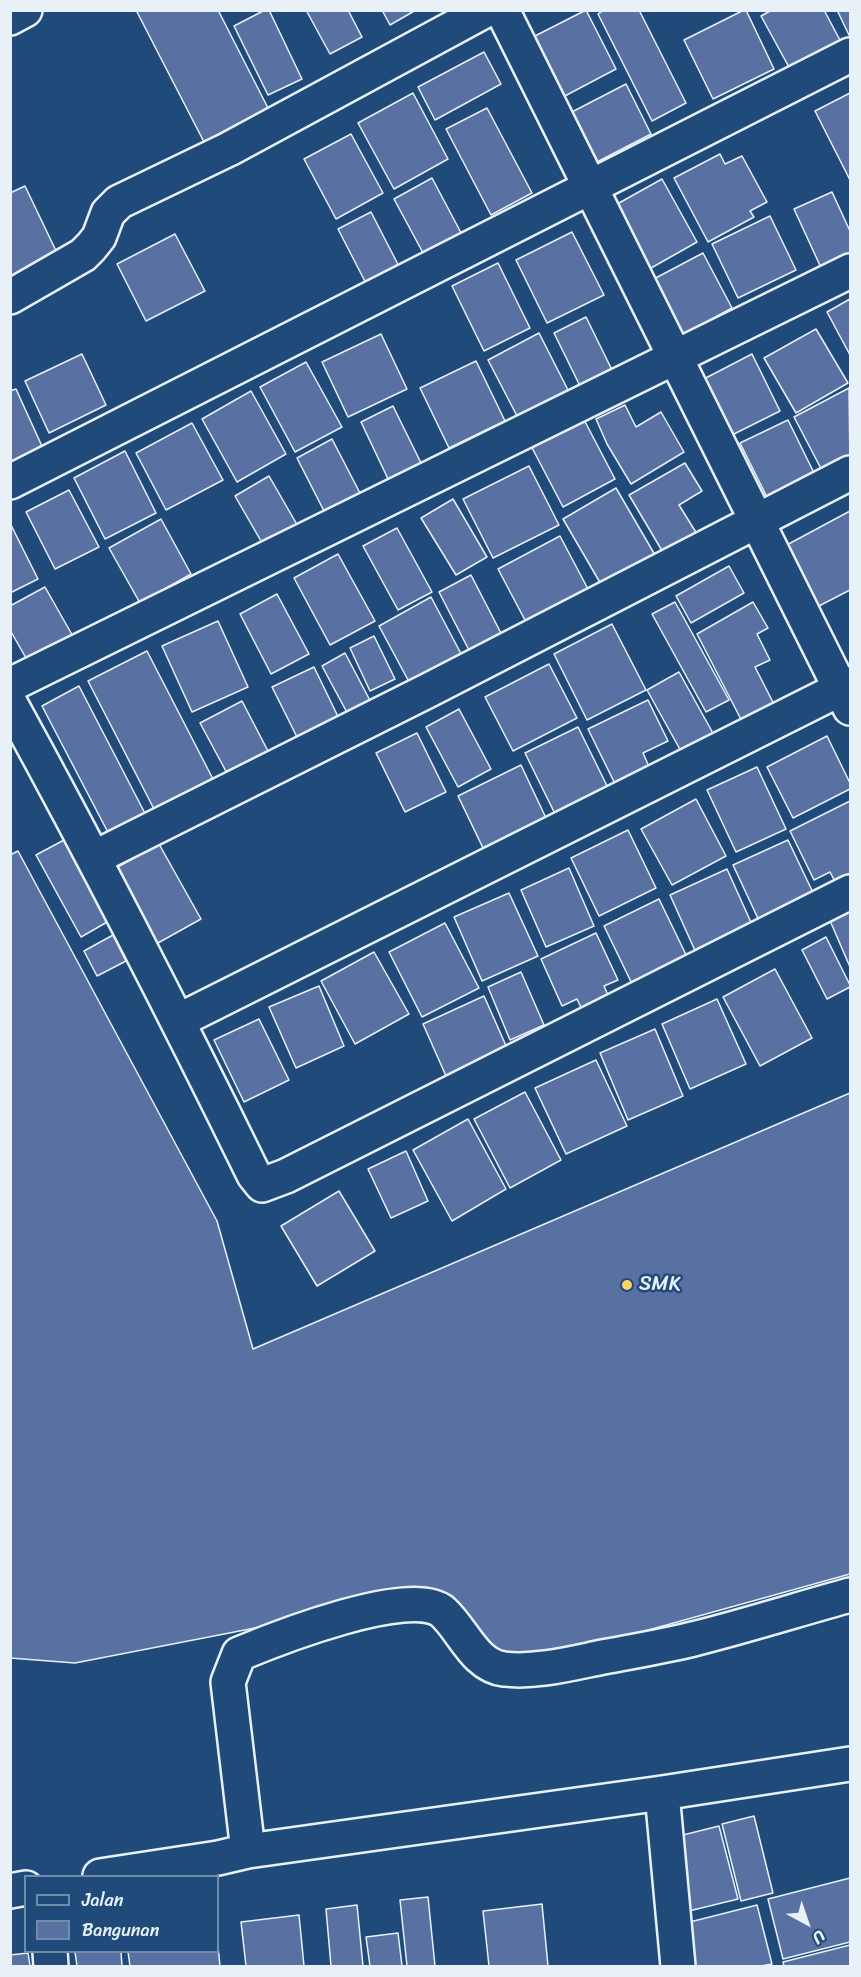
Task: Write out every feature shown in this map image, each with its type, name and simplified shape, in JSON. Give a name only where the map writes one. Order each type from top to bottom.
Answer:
[{"type":"street","points":[[10,18],[25,10]]},
{"type":"street","points":[[10,297],[83,255],[99,237],[108,213],[119,202],[229,149],[486,10]]},
{"type":"street","points":[[178,1021],[847,693],[675,359],[502,10]]},
{"type":"street","points":[[10,482],[850,55]]},
{"type":"street","points":[[10,685],[850,271]]},
{"type":"street","points":[[94,858],[429,690],[850,473]]},
{"type":"street","points":[[10,703],[94,858],[254,1175],[262,1185],[269,1184],[850,892]]},
{"type":"street","points":[[248,1851],[228,1682],[239,1654],[282,1636],[376,1608],[429,1606],[441,1610],[488,1665],[502,1669],[523,1670],[696,1639],[850,1595]]},
{"type":"street","points":[[107,1875],[218,1858],[248,1851],[662,1793],[850,1764]]},
{"type":"street","points":[[662,1793],[678,1966]]},
{"type":"building","points":[[136,10],[218,10],[268,108],[204,142]]},
{"type":"building","points":[[269,10],[302,79],[268,95],[234,26]]},
{"type":"building","points":[[306,10],[348,10],[362,37],[330,54]]},
{"type":"building","points":[[382,10],[416,10],[390,25]]},
{"type":"building","points":[[586,10],[616,69],[561,98],[531,38]]},
{"type":"building","points":[[604,10],[639,10],[686,103],[652,121],[598,14]]},
{"type":"building","points":[[744,10],[774,69],[713,99],[684,40]]},
{"type":"building","points":[[772,10],[824,10],[841,42],[790,69],[761,16]]},
{"type":"building","points":[[837,10],[850,10],[849,35]]},
{"type":"building","points":[[484,52],[501,84],[435,120],[418,87]]},
{"type":"building","points":[[626,84],[651,134],[595,163],[570,113]]},
{"type":"building","points":[[413,93],[448,159],[394,189],[358,123]]},
{"type":"building","points":[[850,93],[850,180],[815,111]]},
{"type":"building","points":[[487,108],[532,193],[491,215],[446,129]]},
{"type":"building","points":[[351,134],[383,193],[336,219],[304,159]]},
{"type":"building","points":[[720,154],[725,164],[742,156],[767,202],[750,211],[754,217],[708,242],[674,178]]},
{"type":"building","points":[[432,178],[467,244],[429,264],[394,199]]},
{"type":"building","points":[[662,179],[697,242],[644,272],[610,208]]},
{"type":"building","points":[[25,186],[58,255],[10,277],[10,193]]},
{"type":"building","points":[[832,192],[850,231],[850,259],[823,272],[794,209]]},
{"type":"building","points":[[371,212],[405,278],[372,295],[338,229]]},
{"type":"building","points":[[770,216],[796,270],[738,298],[712,244]]},
{"type":"building","points":[[572,232],[604,295],[547,323],[516,260]]},
{"type":"building","points":[[175,234],[205,291],[146,321],[117,264]]},
{"type":"building","points":[[703,253],[732,308],[679,337],[650,281]]},
{"type":"building","points":[[498,263],[530,328],[484,351],[452,286]]},
{"type":"building","points":[[850,299],[850,355],[827,312]]},
{"type":"building","points":[[586,317],[612,370],[580,386],[554,333]]},
{"type":"building","points":[[816,329],[848,383],[796,413],[764,358]]},
{"type":"building","points":[[539,333],[568,390],[517,416],[488,360]]},
{"type":"building","points":[[381,334],[407,389],[348,417],[322,362]]},
{"type":"building","points":[[82,354],[106,405],[49,433],[25,381]]},
{"type":"building","points":[[752,354],[780,411],[726,438],[698,382]]},
{"type":"building","points":[[476,361],[505,421],[449,448],[420,388]]},
{"type":"building","points":[[306,362],[342,427],[295,452],[260,387]]},
{"type":"building","points":[[849,388],[850,468],[827,480],[794,417]]},
{"type":"building","points":[[16,389],[46,455],[10,472],[10,391]]},
{"type":"building","points":[[251,391],[286,454],[237,482],[202,419]]},
{"type":"building","points":[[625,405],[636,427],[661,412],[684,452],[631,484],[607,444],[596,419]]},
{"type":"building","points":[[393,406],[422,465],[389,481],[361,422]]},
{"type":"building","points":[[581,414],[615,479],[563,507],[529,442]]},
{"type":"building","points":[[788,420],[818,481],[771,505],[740,443]]},
{"type":"building","points":[[192,423],[223,480],[166,510],[136,453]]},
{"type":"building","points":[[332,439],[361,495],[325,513],[297,458]]},
{"type":"building","points":[[125,451],[156,513],[105,539],[74,478]]},
{"type":"building","points":[[685,463],[702,491],[679,505],[697,534],[664,554],[629,495]]},
{"type":"building","points":[[529,466],[559,525],[493,558],[463,499]]},
{"type":"building","points":[[269,476],[299,528],[265,548],[235,496]]},
{"type":"building","points":[[616,488],[655,555],[602,586],[563,519]]},
{"type":"building","points":[[69,490],[99,547],[55,569],[26,512]]},
{"type":"building","points":[[453,499],[487,557],[456,575],[421,518]]},
{"type":"building","points":[[850,511],[850,590],[815,608],[783,547]]},
{"type":"building","points":[[161,519],[191,574],[140,603],[109,548]]},
{"type":"building","points":[[10,523],[38,579],[10,593]]},
{"type":"building","points":[[397,528],[432,592],[398,610],[363,546]]},
{"type":"building","points":[[560,536],[588,589],[526,622],[498,569]]},
{"type":"building","points":[[338,554],[375,621],[330,645],[294,578]]},
{"type":"building","points":[[729,566],[744,593],[691,623],[676,596]]},
{"type":"building","points":[[471,575],[504,639],[472,656],[439,592]]},
{"type":"building","points":[[45,587],[79,647],[34,672],[10,630],[10,606]]},
{"type":"building","points":[[277,594],[309,654],[271,674],[240,614]]},
{"type":"building","points":[[431,597],[467,665],[415,693],[379,626]]},
{"type":"building","points":[[675,602],[729,700],[706,712],[652,614]]},
{"type":"building","points":[[753,602],[768,628],[757,634],[770,660],[755,667],[780,716],[748,733],[697,634]]},
{"type":"building","points":[[218,621],[248,687],[192,712],[162,646]]},
{"type":"building","points":[[612,624],[646,690],[587,720],[554,654]]},
{"type":"building","points":[[374,636],[395,679],[370,691],[350,648]]},
{"type":"building","points":[[147,651],[214,781],[155,811],[88,681]]},
{"type":"building","points":[[345,653],[374,708],[351,720],[322,666]]},
{"type":"building","points":[[549,664],[577,718],[513,751],[485,697]]},
{"type":"building","points":[[314,667],[345,731],[304,751],[272,687]]},
{"type":"building","points":[[679,672],[714,735],[682,753],[647,690]]},
{"type":"building","points":[[79,686],[150,823],[113,842],[42,706]]},
{"type":"building","points":[[648,700],[668,741],[643,753],[655,780],[621,796],[588,729]]},
{"type":"building","points":[[242,701],[269,753],[228,775],[200,723]]},
{"type":"building","points":[[459,709],[491,769],[458,787],[426,727]]},
{"type":"building","points":[[578,727],[614,800],[561,826],[525,753]]},
{"type":"building","points":[[417,733],[446,792],[405,812],[376,753]]},
{"type":"building","points":[[827,736],[850,783],[850,789],[793,818],[767,767]]},
{"type":"building","points":[[521,765],[546,818],[483,848],[458,796]]},
{"type":"building","points":[[757,767],[786,829],[736,852],[707,790]]},
{"type":"building","points":[[696,799],[726,856],[672,885],[641,829]]},
{"type":"building","points":[[850,801],[850,888],[841,893],[830,872],[814,880],[790,831]]},
{"type":"building","points":[[628,830],[656,888],[599,916],[571,858]]},
{"type":"building","points":[[64,840],[109,921],[81,937],[36,855]]},
{"type":"building","points":[[788,840],[817,901],[762,927],[733,865]]},
{"type":"building","points":[[159,844],[201,919],[149,948],[107,873]]},
{"type":"building","name":"SMK","points":[[18,851],[217,1221],[253,1349],[850,1093],[850,1574],[598,1644],[504,1658],[440,1592],[75,1663],[10,1658],[10,855]]},
{"type":"building","points":[[569,868],[594,926],[546,947],[521,890]]},
{"type":"building","points":[[727,869],[754,929],[697,955],[670,895]]},
{"type":"building","points":[[509,893],[538,956],[482,981],[454,917]]},
{"type":"building","points":[[659,899],[691,965],[636,992],[604,926]]},
{"type":"building","points":[[850,906],[850,967],[828,916]]},
{"type":"building","points":[[445,923],[479,988],[422,1017],[389,952]]},
{"type":"building","points":[[596,933],[618,980],[604,986],[612,1004],[585,1016],[577,999],[562,1006],[541,959]]},
{"type":"building","points":[[113,935],[126,961],[97,976],[84,951]]},
{"type":"building","points":[[826,937],[850,985],[827,999],[802,950]]},
{"type":"building","points":[[374,952],[409,1014],[355,1044],[321,981]]},
{"type":"building","points":[[775,969],[812,1038],[760,1066],[723,997]]},
{"type":"building","points":[[521,972],[544,1025],[510,1040],[488,987]]},
{"type":"building","points":[[319,986],[344,1046],[296,1068],[269,1007]]},
{"type":"building","points":[[484,996],[511,1057],[450,1085],[423,1024]]},
{"type":"building","points":[[717,999],[746,1064],[690,1089],[662,1024]]},
{"type":"building","points":[[259,1019],[289,1080],[244,1102],[214,1040]]},
{"type":"building","points":[[655,1029],[683,1096],[628,1120],[600,1053]]},
{"type":"building","points":[[596,1060],[627,1126],[566,1154],[535,1088]]},
{"type":"building","points":[[525,1092],[561,1160],[510,1188],[474,1119]]},
{"type":"building","points":[[468,1119],[506,1189],[452,1221],[413,1150]]},
{"type":"building","points":[[406,1151],[428,1201],[391,1218],[368,1169]]},
{"type":"building","points":[[339,1191],[375,1251],[317,1286],[281,1226]]},
{"type":"building","points":[[754,1816],[773,1893],[741,1901],[722,1824]]},
{"type":"building","points":[[719,1826],[738,1899],[689,1911],[671,1838]]},
{"type":"building","points":[[850,1878],[850,1942],[783,1959],[768,1899]]},
{"type":"building","points":[[428,1897],[435,1966],[407,1966],[400,1900]]},
{"type":"building","points":[[542,1904],[548,1966],[489,1966],[483,1911]]},
{"type":"building","points":[[357,1905],[363,1966],[331,1966],[326,1909]]},
{"type":"building","points":[[757,1905],[772,1964],[689,1966],[678,1925]]},
{"type":"building","points":[[299,1915],[304,1966],[246,1966],[241,1922]]},
{"type":"building","points":[[398,1933],[402,1966],[370,1966],[366,1937]]},
{"type":"building","points":[[850,1945],[850,1966],[784,1966],[783,1962]]},
{"type":"building","points":[[28,1953],[30,1966],[10,1966],[10,1955]]},
{"type":"building","points":[[75,1953],[121,1953],[122,1966],[77,1966]]},
{"type":"building","points":[[128,1953],[219,1953],[220,1966],[130,1966]]},
{"type":"place","name":"SMK","points":[[627,1285]]}]
